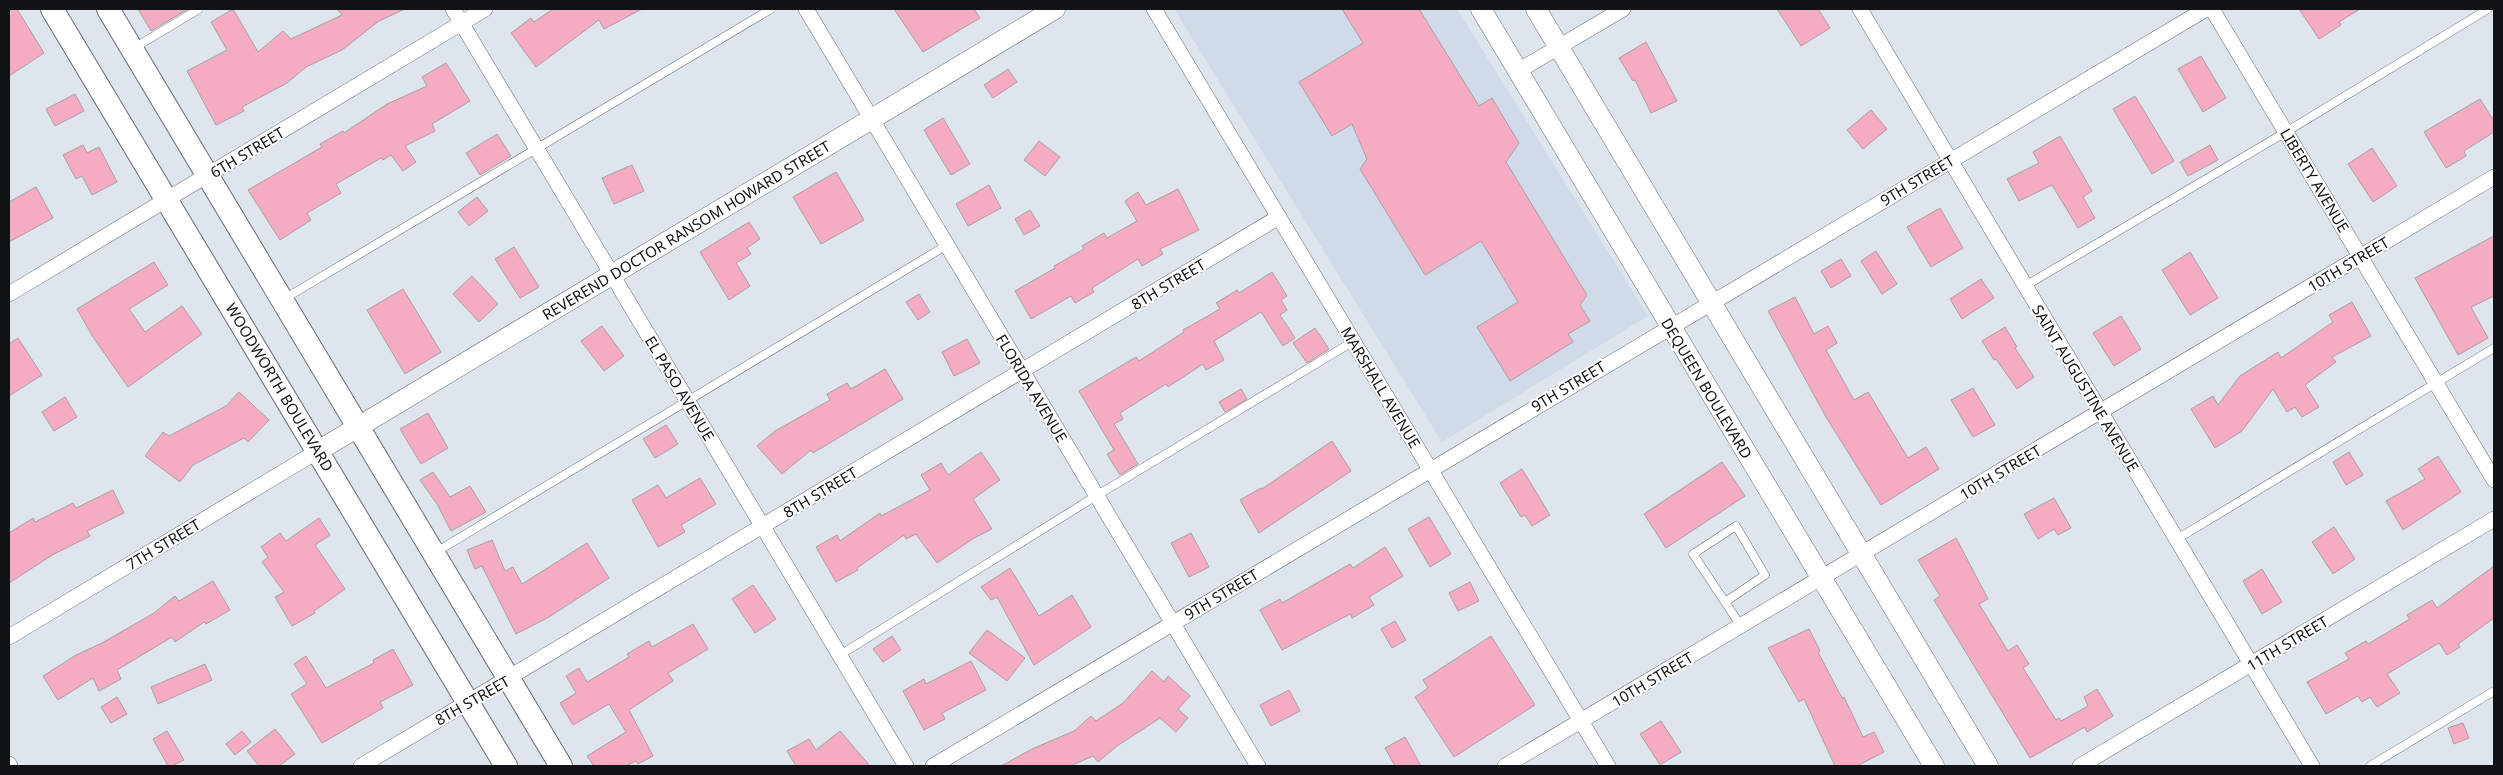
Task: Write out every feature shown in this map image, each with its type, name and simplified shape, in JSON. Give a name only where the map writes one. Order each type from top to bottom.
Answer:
[{"type":"main road","name":"WOODWORTH BOULEVARD","points":[[52,9],[506,766]]},
{"type":"main road","points":[[108,9],[562,766]]},
{"type":"street","name":"EL PASO AVENUE","points":[[453,9],[906,766]]},
{"type":"street","name":"6TH STREET","points":[[9,294],[485,9]]},
{"type":"street","name":"FLORIDA AVENUE","points":[[806,9],[1258,766]]},
{"type":"street","name":"REVEREND DOCTOR RANSOM HOWARD STREET","points":[[318,451],[1055,9]]},
{"type":"street","name":"MARSHALL AVENUE","points":[[1154,9],[1608,766]]},
{"type":"street","name":"DEQUEEN BOULEVARD","points":[[1481,9],[1934,766]]},
{"type":"street","points":[[1536,9],[1988,766]]},
{"type":"street","points":[[1518,71],[1623,9]]},
{"type":"street","name":"SAINT AUGUSTINE AVENUE","points":[[1860,9],[2312,766]]},
{"type":"street","name":"9TH STREET","points":[[933,766],[1670,325],[2206,9]]},
{"type":"street","name":"LIBERTY AVENUE","points":[[2212,9],[2494,480]]},
{"type":"street","name":"10TH STREET","points":[[1505,766],[2494,177]]},
{"type":"street","name":"8TH STREET","points":[[361,766],[1279,218]]},
{"type":"street","name":"7TH STREET","points":[[9,637],[318,451]]},
{"type":"street","name":"11TH STREET","points":[[2080,766],[2494,519]]},
{"type":"lane","points":[[132,49],[199,9]]},
{"type":"lane","points":[[282,300],[771,9]]},
{"type":"lane","points":[[2025,286],[2286,132],[2488,9]]},
{"type":"lane","points":[[434,553],[946,245]]},
{"type":"lane","points":[[840,655],[1096,496],[1354,341]]},
{"type":"lane","points":[[2176,539],[2494,348]]},
{"type":"lane","points":[[1725,602],[1766,575],[1736,526],[1693,554],[1725,602],[1741,626]]},
{"type":"lane","points":[[2370,766],[2494,691]]},
{"type":"shaded area","points":[[1174,9],[1457,9],[1648,316],[1442,442]]},
{"type":"building","points":[[9,9],[17,9],[44,53],[9,76]]},
{"type":"building","points":[[138,9],[188,9],[151,31]]},
{"type":"building","points":[[233,9],[258,52],[283,31],[291,39],[342,15],[337,9],[405,9],[379,21],[342,50],[306,67],[287,83],[242,107],[244,111],[216,125],[187,71],[227,50],[211,22]]},
{"type":"building","points":[[553,9],[642,9],[604,29],[599,20],[536,67],[511,33],[531,18],[534,22]]},
{"type":"building","points":[[894,9],[974,9],[980,18],[923,52]]},
{"type":"building","points":[[1342,9],[1419,9],[1479,106],[1492,98],[1519,143],[1506,162],[1587,295],[1580,305],[1590,321],[1568,334],[1573,342],[1510,381],[1477,327],[1518,302],[1481,241],[1425,275],[1360,169],[1367,159],[1352,124],[1332,136],[1299,82],[1363,43]]},
{"type":"building","points":[[1777,9],[1818,9],[1830,28],[1801,46]]},
{"type":"building","points":[[2299,9],[2360,9],[2339,22],[2341,25],[2319,39]]},
{"type":"building","points":[[1646,42],[1677,101],[1651,113],[1635,80],[1633,81],[1619,58]]},
{"type":"building","points":[[2201,56],[2226,98],[2203,112],[2178,69]]},
{"type":"building","points":[[446,63],[470,101],[432,124],[435,131],[405,146],[416,162],[403,171],[391,155],[383,160],[381,158],[336,184],[341,193],[307,213],[311,220],[280,240],[248,190],[322,147],[320,144],[343,131],[344,133],[387,104],[427,86],[422,77]]},
{"type":"building","points":[[1008,69],[1017,82],[993,98],[984,85]]},
{"type":"building","points":[[75,94],[84,111],[55,126],[46,109]]},
{"type":"building","points":[[2135,96],[2174,161],[2152,174],[2113,109]]},
{"type":"building","points":[[2480,99],[2494,121],[2494,132],[2464,151],[2466,156],[2446,168],[2424,132]]},
{"type":"building","points":[[1871,110],[1887,129],[1863,149],[1847,130]]},
{"type":"building","points":[[943,118],[970,164],[951,175],[924,130]]},
{"type":"building","points":[[497,134],[511,156],[480,175],[466,153]]},
{"type":"building","points":[[2060,136],[2092,191],[2083,197],[2095,218],[2078,228],[2052,185],[2019,201],[2007,179],[2039,163],[2033,152]]},
{"type":"building","points":[[1039,141],[1060,157],[1045,176],[1024,160]]},
{"type":"building","points":[[83,145],[87,153],[99,147],[117,182],[92,195],[82,176],[76,179],[63,155]]},
{"type":"building","points":[[2210,145],[2218,160],[2188,176],[2180,162]]},
{"type":"building","points":[[2372,148],[2397,186],[2373,202],[2348,164]]},
{"type":"building","points":[[632,165],[644,191],[614,204],[602,178]]},
{"type":"building","points":[[836,172],[864,220],[821,244],[793,197]]},
{"type":"building","points":[[989,185],[1001,208],[968,226],[956,204]]},
{"type":"building","points":[[36,187],[53,218],[9,242],[9,202]]},
{"type":"building","points":[[1178,189],[1199,230],[1160,249],[1163,254],[1142,266],[1138,259],[1092,288],[1094,292],[1075,303],[1071,296],[1031,319],[1015,291],[1055,268],[1054,266],[1084,249],[1082,246],[1104,233],[1107,238],[1137,221],[1125,201],[1138,192],[1146,205]]},
{"type":"building","points":[[477,197],[488,211],[469,226],[458,212]]},
{"type":"building","points":[[1940,208],[1963,248],[1931,267],[1907,227]]},
{"type":"building","points":[[1030,210],[1040,226],[1024,235],[1015,219]]},
{"type":"building","points":[[749,222],[760,239],[747,248],[751,254],[736,263],[750,286],[729,300],[700,252]]},
{"type":"building","points":[[2494,236],[2494,296],[2471,307],[2488,338],[2458,355],[2415,278]]},
{"type":"building","points":[[514,247],[539,287],[520,298],[495,259]]},
{"type":"building","points":[[1876,251],[1897,284],[1882,294],[1861,261]]},
{"type":"building","points":[[2190,252],[2218,298],[2190,315],[2162,270]]},
{"type":"building","points":[[1841,259],[1851,276],[1831,288],[1821,271]]},
{"type":"building","points":[[154,262],[168,285],[129,309],[145,332],[182,306],[202,334],[128,387],[93,337],[77,309]]},
{"type":"building","points":[[1272,272],[1287,296],[1281,300],[1287,310],[1280,315],[1295,338],[1283,346],[1261,312],[1214,341],[1224,360],[1206,370],[1203,364],[1168,387],[1166,384],[1120,413],[1123,419],[1114,424],[1138,464],[1120,475],[1107,454],[1114,450],[1079,391],[1136,357],[1139,361],[1184,332],[1183,330],[1220,309],[1216,303],[1237,290],[1239,293]]},
{"type":"building","points":[[472,276],[498,304],[479,322],[453,294]]},
{"type":"building","points":[[1981,279],[1994,298],[1962,319],[1950,299]]},
{"type":"building","points":[[403,289],[441,352],[405,374],[367,310]]},
{"type":"building","points":[[919,294],[930,312],[918,320],[906,302]]},
{"type":"building","points":[[1795,297],[1814,334],[1828,326],[1837,343],[1826,350],[1854,400],[1868,392],[1908,458],[1926,447],[1939,469],[1881,505],[1826,417],[1768,311]]},
{"type":"building","points":[[2352,302],[2371,336],[2332,357],[2336,362],[2305,385],[2319,407],[2302,417],[2295,407],[2287,412],[2273,389],[2242,431],[2215,448],[2191,409],[2213,396],[2218,405],[2240,376],[2278,352],[2281,358],[2333,322],[2329,315]]},
{"type":"building","points":[[2121,316],[2141,349],[2114,366],[2093,333]]},
{"type":"building","points":[[602,326],[624,356],[604,371],[581,341]]},
{"type":"building","points":[[2005,327],[2017,347],[2015,348],[2034,377],[2017,389],[1982,341]]},
{"type":"building","points":[[1315,328],[1329,349],[1307,363],[1293,343]]},
{"type":"building","points":[[18,338],[42,375],[9,396],[9,344]]},
{"type":"building","points":[[967,339],[980,363],[954,376],[942,352]]},
{"type":"building","points":[[885,369],[903,399],[813,453],[811,450],[782,474],[757,446],[775,431],[830,400],[827,394],[847,383],[851,389]]},
{"type":"building","points":[[1973,388],[1995,425],[1973,437],[1951,400]]},
{"type":"building","points":[[1241,389],[1247,399],[1225,412],[1219,402]]},
{"type":"building","points":[[239,392],[269,420],[248,442],[244,438],[193,465],[180,482],[145,456],[163,432],[169,436],[226,406]]},
{"type":"building","points":[[65,397],[77,417],[54,431],[42,412]]},
{"type":"building","points":[[428,413],[448,448],[421,464],[400,429]]},
{"type":"building","points":[[666,425],[678,444],[655,458],[643,439]]},
{"type":"building","points":[[1332,441],[1351,471],[1259,533],[1240,500],[1262,489]]},
{"type":"building","points":[[981,452],[1000,480],[973,499],[992,529],[974,538],[937,563],[916,534],[906,539],[904,535],[857,568],[858,570],[836,582],[816,547],[837,535],[840,541],[880,513],[881,516],[930,490],[921,475],[941,463],[948,475]]},
{"type":"building","points":[[2349,452],[2363,475],[2346,485],[2333,462]]},
{"type":"building","points":[[2438,456],[2461,492],[2403,530],[2386,501],[2425,479],[2418,469]]},
{"type":"building","points":[[1722,462],[1745,496],[1666,548],[1644,514]]},
{"type":"building","points":[[1522,469],[1550,515],[1532,526],[1525,515],[1521,517],[1500,483]]},
{"type":"building","points":[[433,472],[450,497],[470,486],[486,512],[451,531],[437,504],[420,480]]},
{"type":"building","points":[[700,478],[716,504],[681,525],[685,532],[658,547],[632,500],[658,485],[666,498]]},
{"type":"building","points":[[113,490],[124,513],[87,531],[90,536],[54,554],[9,583],[9,533],[33,518],[35,522],[73,503],[76,508]]},
{"type":"building","points":[[2054,498],[2071,528],[2058,535],[2054,529],[2038,539],[2024,514]]},
{"type":"building","points":[[1429,517],[1451,554],[1430,567],[1408,529]]},
{"type":"building","points":[[319,518],[330,535],[315,545],[345,589],[314,611],[315,613],[292,626],[275,597],[284,592],[262,562],[268,557],[261,547],[280,533],[286,541]]},
{"type":"building","points":[[2334,527],[2355,559],[2333,574],[2312,542]]},
{"type":"building","points":[[1191,533],[1209,567],[1189,577],[1171,543]]},
{"type":"building","points":[[1956,538],[1988,599],[1979,604],[2008,651],[2017,645],[2029,664],[2023,668],[2056,720],[2059,718],[2061,721],[2088,706],[2084,697],[2097,689],[2113,716],[2087,732],[2085,727],[2030,758],[1934,600],[1940,596],[1918,560]]},
{"type":"building","points":[[492,540],[505,571],[513,567],[522,584],[587,543],[609,578],[549,617],[516,634],[482,566],[475,569],[467,550]]},
{"type":"building","points":[[1385,547],[1403,576],[1369,597],[1374,605],[1352,618],[1350,614],[1282,650],[1260,610],[1280,599],[1282,603],[1350,564],[1353,568]]},
{"type":"building","points":[[2494,566],[2494,618],[2458,644],[2460,647],[2447,655],[2439,643],[2387,674],[2400,693],[2377,707],[2370,697],[2362,702],[2358,696],[2326,714],[2307,682],[2349,659],[2345,653],[2366,641],[2368,644],[2410,619],[2407,615],[2432,600],[2437,608]]},
{"type":"building","points":[[1010,568],[1039,616],[1072,595],[1091,627],[1034,665],[997,597],[991,600],[981,587]]},
{"type":"building","points":[[2262,569],[2282,602],[2262,614],[2243,581]]},
{"type":"building","points":[[213,581],[230,610],[206,624],[204,622],[175,642],[172,637],[117,670],[121,679],[99,691],[93,678],[58,700],[43,676],[76,655],[102,643],[154,613],[175,596],[179,601]]},
{"type":"building","points":[[1470,582],[1479,601],[1458,611],[1449,593]]},
{"type":"building","points":[[753,585],[776,619],[755,633],[732,599]]},
{"type":"building","points":[[1395,621],[1406,640],[1392,648],[1381,629]]},
{"type":"building","points":[[693,624],[708,649],[668,673],[673,681],[629,710],[653,756],[638,764],[636,761],[626,766],[594,766],[587,756],[626,732],[609,704],[573,725],[560,703],[576,693],[566,676],[579,668],[587,682],[629,657],[627,654],[649,641],[652,647]]},
{"type":"building","points":[[1809,629],[1820,651],[1818,652],[1842,698],[1844,697],[1863,737],[1874,732],[1884,752],[1857,766],[1835,766],[1804,699],[1799,702],[1768,648]]},
{"type":"building","points":[[987,630],[1025,658],[1007,681],[969,653]]},
{"type":"building","points":[[892,636],[901,650],[883,662],[873,649]]},
{"type":"building","points":[[1491,636],[1535,705],[1454,757],[1415,697],[1428,688],[1423,680]]},
{"type":"building","points":[[393,649],[413,685],[380,702],[383,708],[322,743],[291,694],[307,684],[294,664],[306,656],[326,688],[374,663],[373,660]]},
{"type":"building","points":[[971,661],[986,690],[942,713],[945,719],[924,730],[903,691],[924,679],[926,684]]},
{"type":"building","points":[[205,664],[212,680],[158,704],[151,687]]},
{"type":"building","points":[[1152,671],[1164,682],[1168,676],[1190,696],[1178,709],[1188,718],[1176,732],[1160,718],[1117,746],[1098,762],[1093,756],[1070,766],[1001,766],[1032,749],[1074,731],[1091,716],[1096,721],[1123,703]]},
{"type":"building","points":[[1289,690],[1300,711],[1271,726],[1260,705]]},
{"type":"building","points":[[117,697],[127,714],[111,723],[101,707]]},
{"type":"building","points":[[1661,721],[1681,752],[1660,765],[1640,734]]},
{"type":"building","points":[[2463,723],[2469,738],[2454,744],[2448,728]]},
{"type":"building","points":[[275,729],[295,754],[279,766],[259,766],[247,751]]},
{"type":"building","points":[[167,731],[184,760],[172,766],[168,766],[153,739]]},
{"type":"building","points":[[242,731],[251,742],[235,755],[226,744]]},
{"type":"building","points":[[840,731],[870,766],[796,766],[787,751],[809,739],[816,750]]},
{"type":"building","points":[[1405,737],[1421,766],[1395,766],[1385,748]]}]
